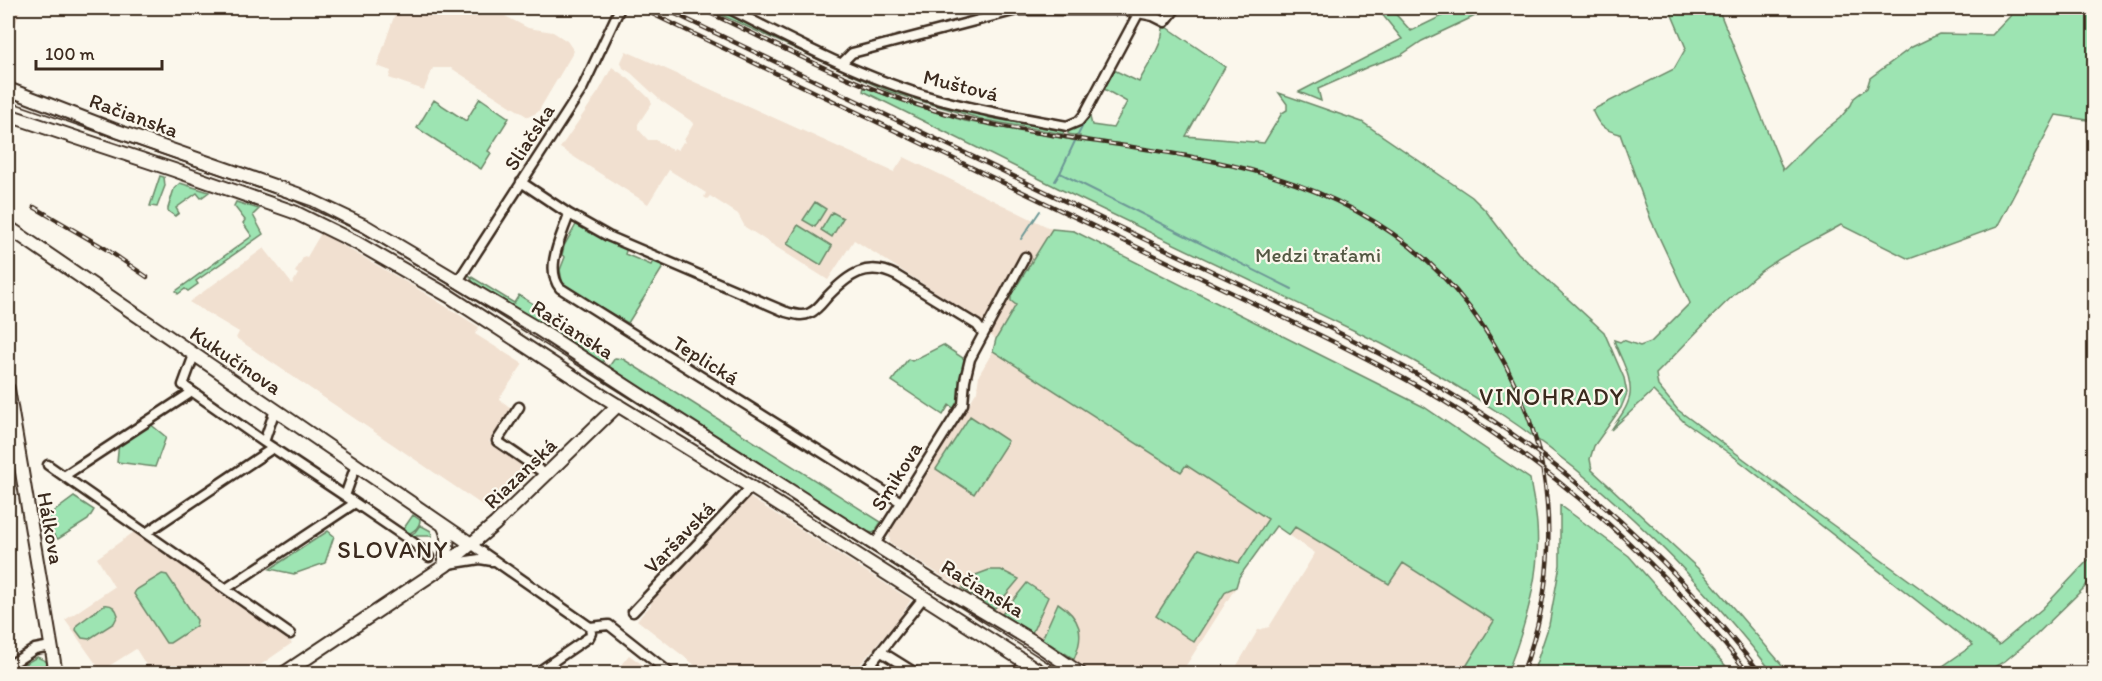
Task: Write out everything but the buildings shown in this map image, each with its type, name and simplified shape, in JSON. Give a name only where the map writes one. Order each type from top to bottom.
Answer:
[{"type":"main road","name":"Račianska","points":[[8,89],[117,131],[315,201],[365,226],[538,329],[875,544],[1034,642],[1081,674]]},
{"type":"main road","name":"Račianska","points":[[8,115],[164,166],[307,217],[357,243],[448,296],[1039,670]]},
{"type":"main road","name":"Kukučínova","points":[[9,229],[471,544]]},
{"type":"main road","name":"Hálkova","points":[[8,389],[56,674]]},
{"type":"main road","name":"Riazanská","points":[[283,674],[445,566],[547,475],[618,405]]},
{"type":"main road","points":[[442,524],[448,538],[445,566]]},
{"type":"street","name":"Sliačska","points":[[458,281],[582,89],[620,8]]},
{"type":"street","name":"Muštová","points":[[728,8],[842,63],[936,99],[1067,126],[1079,122],[1084,115],[1138,14]]},
{"type":"street","points":[[842,63],[852,53],[915,38],[941,28],[1016,9],[1123,10],[1153,16],[1165,22],[1176,8]]},
{"type":"street","points":[[521,182],[609,237],[786,312],[798,315],[810,314],[844,279],[858,271],[883,270],[897,276],[977,325],[983,333]]},
{"type":"street","name":"Teplická","points":[[569,214],[553,264],[555,282],[560,288],[901,502]]},
{"type":"street","name":"Smikova","points":[[875,544],[963,404],[970,359],[1025,257]]},
{"type":"street","points":[[194,355],[183,385],[191,392],[414,543],[429,557]]},
{"type":"street","points":[[62,475],[191,392]]},
{"type":"street","points":[[519,407],[497,441],[547,475]]},
{"type":"street","points":[[146,532],[269,446],[275,410]]},
{"type":"street","points":[[48,465],[290,634]]},
{"type":"street","points":[[345,496],[356,465]]},
{"type":"street","name":"Varšavská","points":[[633,612],[751,487]]},
{"type":"street","points":[[227,588],[355,503]]},
{"type":"street","name":"Kukučínova","points":[[471,544],[590,627],[609,625],[671,674]]},
{"type":"street","name":"Riazanská","points":[[445,566],[480,559],[498,563]]},
{"type":"street","points":[[863,674],[924,597]]},
{"type":"street","points":[[535,674],[590,637],[590,627]]},
{"type":"street","points":[[8,666],[35,649],[51,646]]},
{"type":"street","points":[[880,651],[917,674]]},
{"type":"street","points":[[1007,674],[1039,670]]},
{"type":"shaded area","points":[[8,8],[21,8],[8,48]]},
{"type":"shaded area","points":[[397,8],[490,8],[528,28],[553,32],[567,41],[574,51],[538,112],[528,117],[451,68],[433,68],[424,90],[389,78],[391,71],[377,66]]},
{"type":"shaded area","points":[[626,51],[894,172],[904,157],[1052,229],[1011,295],[1016,304],[996,339],[990,335],[983,322],[854,240],[828,280],[745,227],[738,214],[710,196],[707,199],[704,197],[706,193],[669,170],[648,204],[560,148],[599,91],[612,67],[629,79],[652,103],[638,124],[638,129],[648,140],[656,140],[673,150],[674,148],[678,150],[683,142],[685,143],[684,140],[694,123],[660,100],[623,68],[621,62]]},
{"type":"shaded area","points":[[321,233],[479,327],[475,334],[523,364],[499,399],[511,408],[489,442],[534,472],[491,511],[236,338],[239,332],[189,302],[264,248],[292,284],[298,274],[295,272],[304,256],[307,257]]},
{"type":"shaded area","points":[[993,351],[1181,472],[1186,464],[1269,519],[1239,563],[1236,587],[1187,664],[1177,674],[1094,673],[890,543],[889,533],[977,391],[979,375]]},
{"type":"shaded area","points":[[749,497],[911,600],[897,621],[853,673],[705,673],[637,620],[651,605],[650,601]]},
{"type":"shaded area","points":[[1295,527],[1388,584],[1402,563],[1494,621],[1462,673],[1232,674],[1258,630],[1269,627],[1315,553],[1289,535]]},
{"type":"shaded area","points":[[137,530],[292,643],[249,673],[151,673],[136,649],[101,671],[65,620],[114,587],[97,558]]},
{"type":"shaded area","points":[[629,655],[654,673],[606,673],[620,666]]},
{"type":"green space","points":[[706,8],[721,8],[777,37],[834,62],[990,114],[989,118],[1064,131],[1063,134],[985,120],[890,92]]},
{"type":"green space","points":[[1377,8],[1390,8],[1411,31],[1442,16],[1436,8],[1444,8],[1449,13],[1458,8],[1492,8],[1422,41],[1401,55],[1318,89],[1321,101],[1299,92],[1402,39]]},
{"type":"green space","points":[[1669,8],[1718,8],[1783,170],[1815,138],[1840,118],[1854,98],[1867,88],[1870,78],[1912,47],[1939,34],[1992,35],[2018,8],[2094,8],[2094,121],[2056,115],[1997,227],[1909,259],[1841,225],[1761,271],[1720,308],[1656,374],[1658,386],[1678,410],[1999,645],[2042,609],[2094,554],[2094,573],[2085,587],[2033,638],[2005,661],[1984,673],[1933,673],[1973,645],[1733,456],[1684,422],[1653,391],[1611,430],[1627,405],[1630,390],[1630,382],[1614,340],[1620,342],[1623,340],[1640,346],[1651,342],[1690,303],[1651,220],[1620,134],[1602,126],[1592,110],[1674,69],[1686,48]]},
{"type":"green space","name":"Medzi traťami","points":[[1164,25],[1225,67],[1186,136],[1264,143],[1282,113],[1287,110],[1287,104],[1279,93],[1362,122],[1472,197],[1486,211],[1518,253],[1604,332],[1624,378],[1627,393],[1621,408],[1594,446],[1590,459],[1592,470],[1705,575],[1789,673],[1773,673],[1682,567],[1614,502],[1542,443],[1474,397],[1382,344],[863,91],[864,87],[965,121],[1078,141],[1080,136],[1068,134],[1069,128],[1084,117],[1090,117],[1092,125],[1113,128],[1127,102],[1104,89],[1114,70],[1139,82],[1157,50]]},
{"type":"green space","points":[[480,98],[509,118],[488,151],[491,153],[481,169],[417,128],[434,100],[466,121]]},
{"type":"green space","points":[[160,176],[164,177],[165,186],[157,207],[150,206]]},
{"type":"green space","points":[[180,183],[209,192],[201,198],[197,193],[176,208],[179,213],[175,216],[168,211],[168,208],[174,189]]},
{"type":"green space","points":[[236,202],[259,209],[253,215],[263,234],[196,281],[198,284],[178,294],[176,291],[252,236],[243,223],[245,220],[234,206]]},
{"type":"green space","points":[[815,202],[826,209],[815,227],[803,220]]},
{"type":"green space","points":[[832,212],[843,218],[832,237],[821,230]]},
{"type":"green space","points":[[577,223],[608,242],[610,240],[627,248],[625,254],[651,265],[654,259],[665,264],[628,323],[563,286],[560,270],[565,257],[562,255],[564,246]]},
{"type":"green space","points":[[798,225],[832,246],[821,265],[787,244]]},
{"type":"green space","points":[[1052,229],[1074,231],[1424,407],[1530,479],[1537,525],[1537,563],[1525,620],[1507,673],[1462,673],[1494,621],[1403,563],[1389,584],[1295,527],[1289,535],[1276,526],[1239,577],[1236,587],[1226,591],[1194,642],[1156,616],[1199,549],[1239,563],[1268,519],[1186,465],[1181,472],[993,351],[996,339],[1016,305],[1011,301],[1011,295]]},
{"type":"green space","points":[[470,276],[514,303],[519,295],[604,348],[603,365],[475,286]]},
{"type":"green space","points":[[943,345],[966,360],[958,404],[955,409],[949,405],[943,415],[892,381],[908,359],[912,361]]},
{"type":"green space","points":[[615,358],[623,359],[881,522],[878,530],[873,533],[864,531],[608,368]]},
{"type":"green space","points":[[970,416],[1008,441],[974,494],[936,469]]},
{"type":"green space","points":[[149,423],[166,437],[155,467],[117,462],[119,442]]},
{"type":"green space","points":[[74,497],[94,510],[88,520],[58,539],[49,530],[48,516]]},
{"type":"green space","points":[[1560,505],[1629,556],[1732,673],[1533,673],[1549,625],[1560,565]]},
{"type":"green space","points":[[413,515],[420,520],[420,523],[416,529],[406,535],[402,531]]},
{"type":"green space","points":[[420,525],[431,531],[432,536],[409,536]]},
{"type":"green space","points":[[328,531],[334,536],[325,563],[294,574],[270,569]]},
{"type":"green space","points":[[989,570],[1001,570],[1019,579],[994,609],[962,588],[973,576]]},
{"type":"green space","points":[[162,574],[167,575],[197,620],[196,626],[170,643],[166,643],[134,594],[136,590]]},
{"type":"green space","points":[[1027,583],[1048,597],[1032,633],[1002,614]]},
{"type":"green space","points":[[1058,603],[1072,615],[1079,627],[1079,642],[1074,659],[1042,639]]},
{"type":"green space","points":[[104,605],[116,610],[118,615],[114,623],[89,639],[82,638],[76,630],[77,625]]},
{"type":"green space","points":[[37,657],[46,661],[49,673],[8,673]]},
{"type":"waterway","points":[[1145,9],[1161,10],[1164,8]]},
{"type":"waterway","points":[[1118,60],[1141,17]]},
{"type":"waterway","points":[[1078,135],[1087,117]]},
{"type":"waterway","points":[[1060,173],[1075,141]]},
{"type":"waterway","points":[[1055,181],[1060,173],[1292,289]]},
{"type":"waterway","points":[[1021,239],[1040,211]]},
{"type":"tram line","points":[[8,101],[311,206],[362,232],[454,287],[1066,674]]},
{"type":"railway","points":[[640,8],[1319,335],[1442,400],[1528,458],[1608,523],[1681,595],[1749,674]]},
{"type":"railway","points":[[663,8],[1286,307],[1448,392],[1493,420],[1536,451],[1617,518],[1692,593],[1761,674]]},
{"type":"railway","points":[[699,8],[876,90],[937,111],[1000,126],[1192,157],[1255,171],[1315,191],[1372,220],[1426,260],[1457,292],[1496,347],[1516,387],[1536,440],[1547,506],[1546,575],[1541,609],[1522,674]]},
{"type":"railway","points":[[34,207],[106,249],[147,277]]},
{"type":"district","name":"VINOHRADY","points":[[1552,396]]},
{"type":"district","name":"SLOVANY","points":[[393,549]]}]
